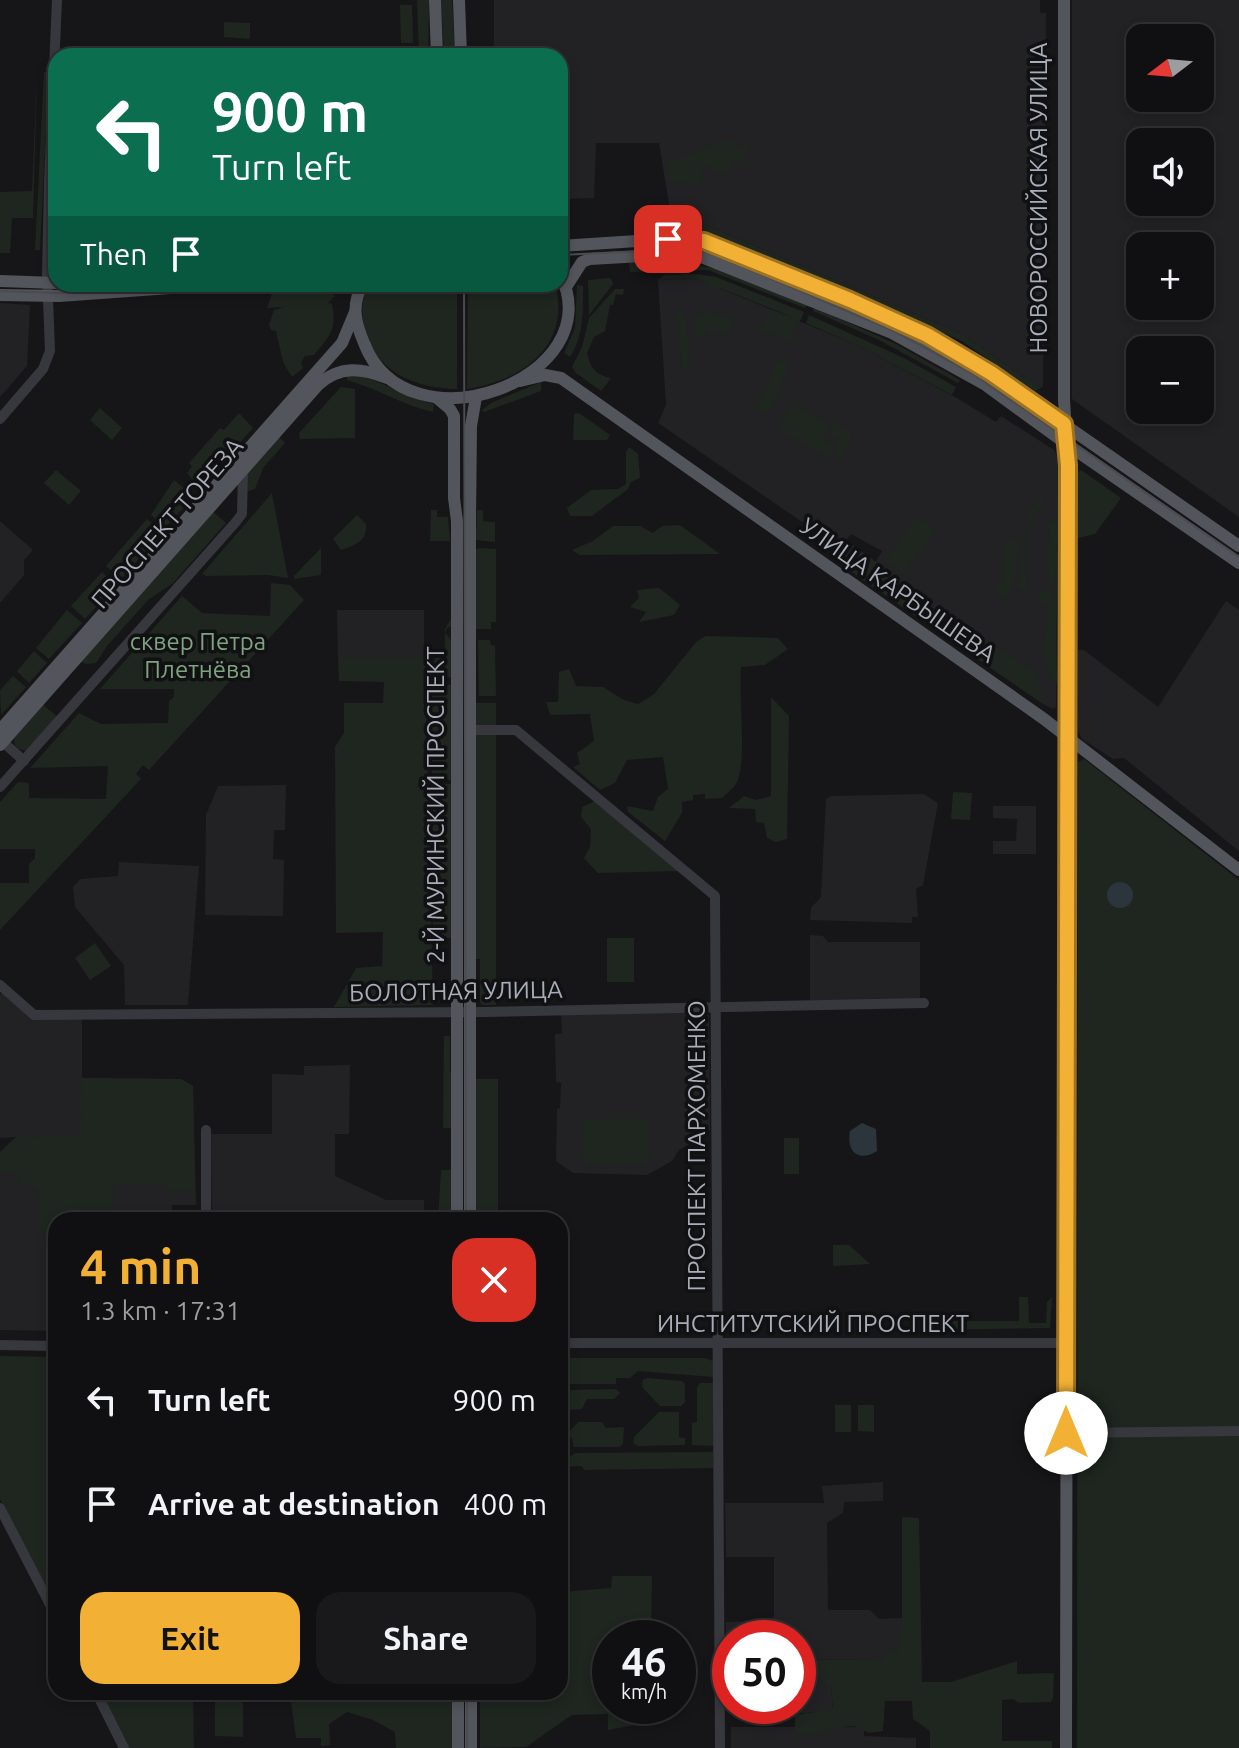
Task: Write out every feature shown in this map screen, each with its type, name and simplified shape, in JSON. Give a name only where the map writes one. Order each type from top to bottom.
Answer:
[{"type":"main road","points":[[435,0],[437,48]]},
{"type":"main road","points":[[459,0],[461,48]]},
{"type":"main road","name":"НОВОРОССИЙСКАЯ УЛИЦА","points":[[1062,0],[1062,423],[1068,465],[1066,1748]]},
{"type":"main road","points":[[568,245],[683,238],[704,241],[739,253],[927,335],[982,367],[1239,546]]},
{"type":"main road","points":[[732,269],[740,264],[739,253]]},
{"type":"main road","points":[[568,284],[582,262],[590,259],[677,254],[701,257],[892,333],[984,384],[1239,563]]},
{"type":"main road","points":[[0,281],[48,288]]},
{"type":"main road","points":[[0,295],[48,288]]},
{"type":"main road","points":[[350,292],[368,354],[387,378]]},
{"type":"main road","name":"ПРОСПЕКТ ТОРЕЗА","points":[[1,739],[342,343],[360,292]]},
{"type":"main road","points":[[437,398],[476,397],[520,381],[541,364],[558,344],[566,322],[566,292]]},
{"type":"main road","name":"ПРОСПЕКТ ТОРЕЗА","points":[[1,739],[318,385],[333,374],[358,369],[437,398]]},
{"type":"main road","name":"УЛИЦА КАРБЫШЕВА","points":[[520,381],[545,375],[561,378],[1066,736],[1239,870]]},
{"type":"main road","name":"2-Й МУРИНСКИЙ ПРОСПЕКТ","points":[[457,1212],[470,730],[471,426],[476,397]]},
{"type":"main road","name":"2-Й МУРИНСКИЙ ПРОСПЕКТ","points":[[437,398],[450,409],[454,426],[463,1012],[470,1212]]},
{"type":"main road","points":[[458,1700],[458,1748]]},
{"type":"main road","points":[[471,1700],[471,1748]]},
{"type":"street","points":[[55,48],[57,0]]},
{"type":"street","points":[[0,419],[48,361],[50,292]]},
{"type":"street","points":[[0,787],[242,514],[243,471]]},
{"type":"street","name":"ПРОСПЕКТ ПАРХОМЕНКО","points":[[470,730],[516,730],[715,896],[720,1748]]},
{"type":"street","points":[[1,739],[24,761]]},
{"type":"street","name":"БОЛОТНАЯ УЛИЦА","points":[[0,985],[34,1015],[463,1012],[924,1003]]},
{"type":"street","points":[[206,1130],[206,1212]]},
{"type":"street","name":"ИНСТИТУТСКИЙ ПРОСПЕКТ","points":[[568,1343],[1066,1343]]},
{"type":"street","points":[[0,1345],[48,1346]]},
{"type":"street","points":[[1066,1433],[1239,1431]]},
{"type":"street","points":[[0,1508],[48,1601]]},
{"type":"street","points":[[100,1700],[124,1748]]},
{"type":"shaded area","points":[[494,0],[1040,0],[1040,13],[1046,13],[1043,386],[1041,388],[960,333],[687,217],[671,216],[659,143],[596,143],[594,198],[568,199],[568,48],[494,48]]},
{"type":"shaded area","points":[[1072,0],[1239,0],[1239,517],[1072,399]]},
{"type":"shaded area","points":[[695,278],[857,345],[996,422],[1001,416],[1054,450],[1058,458],[1056,707],[1053,709],[1043,704],[898,604],[910,586],[876,561],[882,551],[851,534],[840,548],[658,423],[666,405],[658,280]]},
{"type":"shaded area","points":[[0,303],[30,305],[27,366],[0,397]]},
{"type":"shaded area","points":[[0,521],[33,550],[24,560],[24,575],[0,603]]},
{"type":"shaded area","points":[[1226,601],[1239,610],[1239,851],[1124,758],[1113,759],[1082,739],[1078,731],[1078,650],[1084,650],[1158,707]]},
{"type":"shaded area","points":[[337,610],[424,610],[424,658],[338,658]]},
{"type":"shaded area","points":[[286,785],[285,830],[274,830],[273,859],[284,860],[283,916],[205,915],[206,815],[218,786]]},
{"type":"shaded area","points":[[924,794],[938,803],[923,885],[916,889],[918,917],[912,917],[912,923],[810,920],[811,908],[821,897],[826,799],[831,796]]},
{"type":"shaded area","points":[[993,806],[1036,806],[1036,854],[993,854],[993,841],[1016,841],[1017,819],[993,818]]},
{"type":"shaded area","points":[[119,862],[199,866],[188,1005],[125,1005],[124,965],[75,907],[73,887],[80,879],[118,876]]},
{"type":"shaded area","points":[[1120,882],[1129,886],[1133,895],[1129,904],[1120,908],[1111,904],[1107,895],[1111,886]]},
{"type":"shaded area","points":[[810,935],[823,936],[828,942],[920,942],[920,1000],[810,1000]]},
{"type":"shaded area","points":[[5,993],[33,1017],[82,1018],[82,1078],[181,1079],[193,1086],[196,1205],[172,1205],[172,1212],[48,1212],[48,1331],[0,1330],[0,1152],[16,1137],[0,1138],[0,994]]},
{"type":"shaded area","points":[[705,1010],[709,1016],[710,1130],[700,1130],[700,1138],[679,1150],[672,1161],[647,1175],[573,1173],[556,1161],[561,1083],[556,1082],[555,1034],[562,1034],[561,1013]]},
{"type":"shaded area","points":[[350,1065],[349,1134],[335,1134],[335,1176],[386,1200],[424,1200],[424,1212],[212,1212],[211,1134],[272,1134],[272,1074],[304,1075],[304,1066]]},
{"type":"shaded area","points":[[862,1123],[876,1129],[877,1151],[864,1156],[855,1153],[849,1138],[850,1131]]},
{"type":"shaded area","points":[[883,1482],[883,1501],[844,1502],[843,1513],[827,1523],[828,1610],[870,1610],[879,1619],[921,1617],[898,1651],[885,1659],[816,1660],[816,1620],[768,1620],[774,1617],[774,1557],[726,1557],[725,1503],[824,1503],[822,1486]]},
{"type":"shaded area","points":[[816,1673],[822,1673],[831,1685],[833,1710],[816,1712]]},
{"type":"shaded area","points":[[731,1727],[864,1727],[864,1736],[916,1738],[916,1748],[731,1748]]},
{"type":"green space","points":[[417,0],[429,0],[428,48],[419,48]]},
{"type":"green space","points":[[441,0],[452,0],[455,48],[444,48]]},
{"type":"green space","points":[[400,5],[412,5],[413,43],[401,43]]},
{"type":"green space","points":[[224,22],[250,23],[250,39],[224,37]]},
{"type":"green space","points":[[37,71],[33,218],[12,218],[10,253],[0,253],[0,192],[32,191]]},
{"type":"green space","points":[[44,72],[48,72],[40,250],[35,250]]},
{"type":"green space","points":[[721,141],[734,141],[737,147],[752,144],[743,156],[748,164],[734,161],[730,169],[717,173],[702,166],[702,182],[696,185],[669,181],[666,161],[679,161]]},
{"type":"green space","points":[[671,216],[687,217],[960,333],[1041,388],[1035,391],[960,340],[693,228],[683,227]]},
{"type":"green space","points":[[677,261],[717,269],[807,305],[805,308],[708,270],[630,272],[629,263]]},
{"type":"green space","points":[[664,275],[716,277],[804,312],[791,334],[795,336],[792,342],[747,324],[762,328],[770,309],[797,319],[720,288],[718,291],[695,278],[658,280]]},
{"type":"green space","points":[[611,278],[613,284],[589,315],[588,280]]},
{"type":"green space","points":[[577,285],[583,286],[582,323],[570,357],[564,353],[575,328]]},
{"type":"green space","points":[[615,289],[624,289],[623,295],[616,294],[613,305],[610,305],[605,331],[594,337],[587,353],[594,370],[611,378],[601,391],[572,367],[582,347],[589,318]]},
{"type":"green space","points":[[333,292],[335,296],[328,303],[332,304],[334,321],[331,332],[314,355],[305,356],[301,363],[303,368],[292,377],[283,362],[276,331],[271,330],[269,325],[274,310],[284,307],[267,308],[272,293]]},
{"type":"green space","points":[[367,292],[457,292],[457,389],[411,381],[386,365],[369,341],[362,314]]},
{"type":"green space","points":[[468,292],[556,292],[556,325],[549,342],[538,356],[506,378],[467,389]]},
{"type":"green space","points":[[677,305],[686,321],[690,366],[682,369]]},
{"type":"green space","points":[[814,307],[898,345],[960,380],[958,383],[879,340],[813,311]]},
{"type":"green space","points":[[706,311],[735,320],[729,335],[711,329],[703,340],[701,338],[694,320]]},
{"type":"green space","points":[[809,315],[904,358],[956,387],[952,395],[857,345],[806,323]]},
{"type":"green space","points":[[778,360],[790,364],[772,408],[762,413],[755,412]]},
{"type":"green space","points":[[355,375],[434,404],[433,412],[347,380],[347,376]]},
{"type":"green space","points":[[541,382],[541,391],[484,412],[482,410],[491,403]]},
{"type":"green space","points":[[341,387],[355,389],[355,438],[300,439],[299,433]]},
{"type":"green space","points":[[790,403],[827,421],[829,433],[822,436],[831,443],[831,460],[779,429]]},
{"type":"green space","points":[[100,408],[122,428],[112,440],[90,420]]},
{"type":"green space","points":[[239,413],[253,428],[199,489],[187,473],[192,466],[189,463],[220,428],[224,430]]},
{"type":"green space","points":[[579,413],[610,435],[607,440],[573,440],[574,414]]},
{"type":"green space","points":[[830,422],[850,432],[851,438],[839,458],[835,456],[834,444],[838,442],[837,438],[833,439]]},
{"type":"green space","points":[[278,436],[285,443],[263,468],[255,489],[245,492],[247,472]]},
{"type":"green space","points":[[629,447],[638,454],[640,478],[631,482],[628,489],[592,516],[570,516],[567,508],[591,490],[618,489],[626,484],[626,452]]},
{"type":"green space","points":[[56,470],[81,491],[69,505],[44,483]]},
{"type":"green space","points":[[1081,470],[1121,498],[1095,534],[1078,538],[1078,472]]},
{"type":"green space","points":[[174,480],[194,496],[165,528],[151,515]]},
{"type":"green space","points":[[1045,490],[1029,535],[1026,562],[1028,589],[1018,589],[1030,510]]},
{"type":"green space","points":[[272,493],[288,578],[202,574]]},
{"type":"green space","points":[[431,510],[437,510],[437,517],[448,517],[450,541],[430,541]]},
{"type":"green space","points":[[477,510],[483,510],[483,521],[495,522],[495,542],[476,540]]},
{"type":"green space","points":[[212,511],[226,523],[173,583],[148,600],[96,663],[80,661]]},
{"type":"green space","points":[[357,515],[366,524],[365,535],[356,544],[341,550],[333,539]]},
{"type":"green space","points":[[916,516],[936,529],[913,562],[909,560],[911,563],[904,573],[887,560]]},
{"type":"green space","points":[[147,519],[162,532],[121,579],[106,566]]},
{"type":"green space","points":[[1057,522],[1055,587],[1046,585],[1050,582],[1047,562],[1050,530],[1047,525]]},
{"type":"green space","points":[[680,525],[720,554],[579,555],[572,550],[593,541],[613,526],[640,526],[653,533],[662,526]]},
{"type":"green space","points":[[1012,536],[1020,540],[1013,588],[1006,598],[995,589],[1002,581],[1003,551]]},
{"type":"green space","points":[[852,545],[911,586],[903,597],[940,624],[949,613],[1038,675],[1043,704],[840,564]]},
{"type":"green space","points":[[321,548],[321,575],[294,579],[294,576]]},
{"type":"green space","points":[[496,549],[496,622],[491,622],[491,629],[475,629],[475,550]]},
{"type":"green space","points":[[102,572],[116,585],[85,619],[71,606]]},
{"type":"green space","name":"сквер Петра Плетнёва","points":[[271,583],[290,585],[304,600],[149,770],[143,765],[136,774],[141,779],[0,930],[0,883],[29,883],[29,864],[35,858],[35,849],[0,849],[0,802],[18,782],[29,783],[29,798],[106,799],[108,766],[30,768],[79,713],[101,724],[168,723],[169,701],[174,697],[174,689],[100,689],[182,596],[202,613],[270,616]]},
{"type":"green space","points":[[659,588],[680,605],[674,615],[639,622],[646,612],[630,607],[639,598],[637,590]]},
{"type":"green space","points":[[1041,591],[1055,593],[1057,683],[1046,667],[1047,604],[1037,598]]},
{"type":"green space","points":[[67,610],[82,623],[49,659],[36,648]]},
{"type":"green space","points":[[445,633],[452,641],[453,678],[431,674],[436,658],[445,658]]},
{"type":"green space","points":[[706,636],[778,638],[788,649],[765,665],[741,667],[742,745],[740,774],[736,784],[722,798],[705,799],[705,794],[693,795],[693,800],[682,802],[682,813],[665,841],[628,812],[627,806],[653,811],[658,797],[668,789],[663,757],[627,760],[615,783],[600,790],[573,767],[580,764],[577,753],[594,741],[590,714],[550,715],[546,702],[558,702],[559,672],[569,669],[576,686],[603,687],[624,700],[638,704],[654,694],[697,641]]},
{"type":"green space","points":[[478,640],[490,640],[491,645],[495,646],[496,696],[479,696]]},
{"type":"green space","points":[[34,651],[47,663],[29,683],[17,671]]},
{"type":"green space","points":[[338,658],[425,658],[433,1005],[334,1007],[356,968],[382,966],[383,932],[336,933],[335,747],[344,733],[344,703],[383,703],[384,682],[339,681]]},
{"type":"green space","points":[[13,676],[26,687],[1,715],[0,690]]},
{"type":"green space","points":[[431,679],[453,686],[453,780],[432,780]]},
{"type":"green space","points":[[771,697],[789,716],[787,839],[776,842],[767,838],[764,823],[756,822],[755,809],[729,808],[744,796],[756,800],[771,796]]},
{"type":"green space","points":[[476,703],[496,703],[496,726],[476,726]]},
{"type":"green space","points":[[42,704],[58,717],[27,751],[18,748],[14,736]]},
{"type":"green space","points":[[476,733],[496,733],[496,1005],[482,1005],[480,1002],[480,959],[476,959]]},
{"type":"green space","points":[[1084,759],[1239,880],[1239,1748],[1077,1748],[1078,762]]},
{"type":"green space","points":[[432,784],[453,784],[453,938],[433,938]]},
{"type":"green space","points":[[953,792],[972,793],[970,820],[951,819]]},
{"type":"green space","points":[[595,801],[681,871],[598,873],[584,858],[590,847],[591,829],[581,817],[582,807]]},
{"type":"green space","points":[[607,938],[634,938],[634,982],[607,982]]},
{"type":"green space","points":[[95,943],[111,966],[90,980],[75,958]]},
{"type":"green space","points":[[444,1036],[450,1036],[453,1128],[443,1128]]},
{"type":"green space","points":[[81,1078],[181,1079],[193,1086],[195,1190],[167,1191],[166,1185],[114,1185],[113,1212],[48,1212],[48,1232],[40,1232],[38,1189],[33,1185],[19,1185],[16,1173],[0,1173],[0,1152],[17,1137],[80,1136]]},
{"type":"green space","points":[[476,1079],[498,1079],[498,1212],[476,1212]]},
{"type":"green space","points":[[649,1118],[650,1163],[583,1164],[582,1119]]},
{"type":"green space","points":[[784,1138],[799,1138],[799,1174],[784,1174]]},
{"type":"green space","points":[[441,1170],[454,1170],[454,1212],[438,1212]]},
{"type":"green space","points":[[833,1245],[849,1245],[870,1264],[833,1266]]},
{"type":"green space","points":[[1019,1297],[1028,1297],[1029,1323],[1046,1323],[1047,1302],[1052,1297],[1050,1328],[932,1330],[932,1321],[1019,1321]]},
{"type":"green space","points":[[0,1356],[48,1357],[48,1591],[0,1499]]},
{"type":"green space","points":[[568,1358],[705,1358],[713,1361],[713,1377],[638,1371],[630,1378],[616,1378],[616,1384],[568,1386]]},
{"type":"green space","points":[[643,1380],[682,1381],[685,1384],[685,1402],[681,1406],[660,1406],[642,1387]]},
{"type":"green space","points":[[700,1383],[713,1383],[713,1446],[692,1445],[692,1423],[697,1422],[697,1387]]},
{"type":"green space","points":[[616,1389],[620,1393],[614,1399],[587,1399],[582,1409],[568,1410],[568,1393],[571,1390]]},
{"type":"green space","points":[[835,1405],[851,1405],[851,1432],[835,1432]]},
{"type":"green space","points":[[858,1405],[874,1405],[874,1432],[858,1431]]},
{"type":"green space","points":[[659,1412],[679,1412],[679,1437],[685,1438],[685,1445],[638,1446],[633,1443],[634,1437]]},
{"type":"green space","points":[[578,1422],[602,1422],[606,1428],[624,1427],[623,1444],[619,1447],[574,1447],[568,1433]]},
{"type":"green space","points":[[713,1452],[713,1468],[584,1470],[582,1466],[568,1467],[568,1458],[575,1453]]},
{"type":"green space","points":[[902,1517],[919,1518],[922,1682],[951,1682],[1017,1661],[1017,1674],[1054,1673],[1051,1702],[1002,1700],[1002,1741],[1052,1741],[1052,1748],[930,1748],[930,1731],[913,1719],[912,1701],[885,1701],[883,1731],[869,1733],[854,1726],[832,1728],[820,1734],[795,1734],[795,1724],[816,1724],[816,1712],[833,1709],[831,1685],[823,1684],[822,1673],[816,1673],[816,1660],[884,1659],[885,1652],[898,1651],[902,1634]]},
{"type":"green space","points":[[612,1576],[652,1576],[651,1620],[592,1620],[592,1714],[572,1715],[526,1747],[480,1748],[480,1700],[568,1700],[568,1591],[611,1588]]},
{"type":"green space","points":[[105,1700],[193,1700],[194,1748],[129,1748]]},
{"type":"green space","points":[[215,1700],[243,1700],[243,1737],[215,1736]]},
{"type":"green space","points":[[291,1700],[455,1700],[455,1748],[396,1748],[395,1732],[373,1720],[347,1712],[329,1724],[330,1745],[321,1746],[321,1738],[296,1738]]},
{"type":"green space","points":[[608,1724],[640,1724],[608,1730]]},
{"type":"tram line","points":[[568,255],[703,250],[894,331],[973,374],[1239,557]]},
{"type":"tram line","points":[[0,291],[72,292]]},
{"type":"tram line","points":[[464,292],[466,1212]]},
{"type":"tram line","points":[[467,1700],[467,1748]]},
{"type":"route","points":[[668,239],[704,241],[739,253],[910,327],[973,361],[1064,424],[1068,465],[1066,1433]]}]
